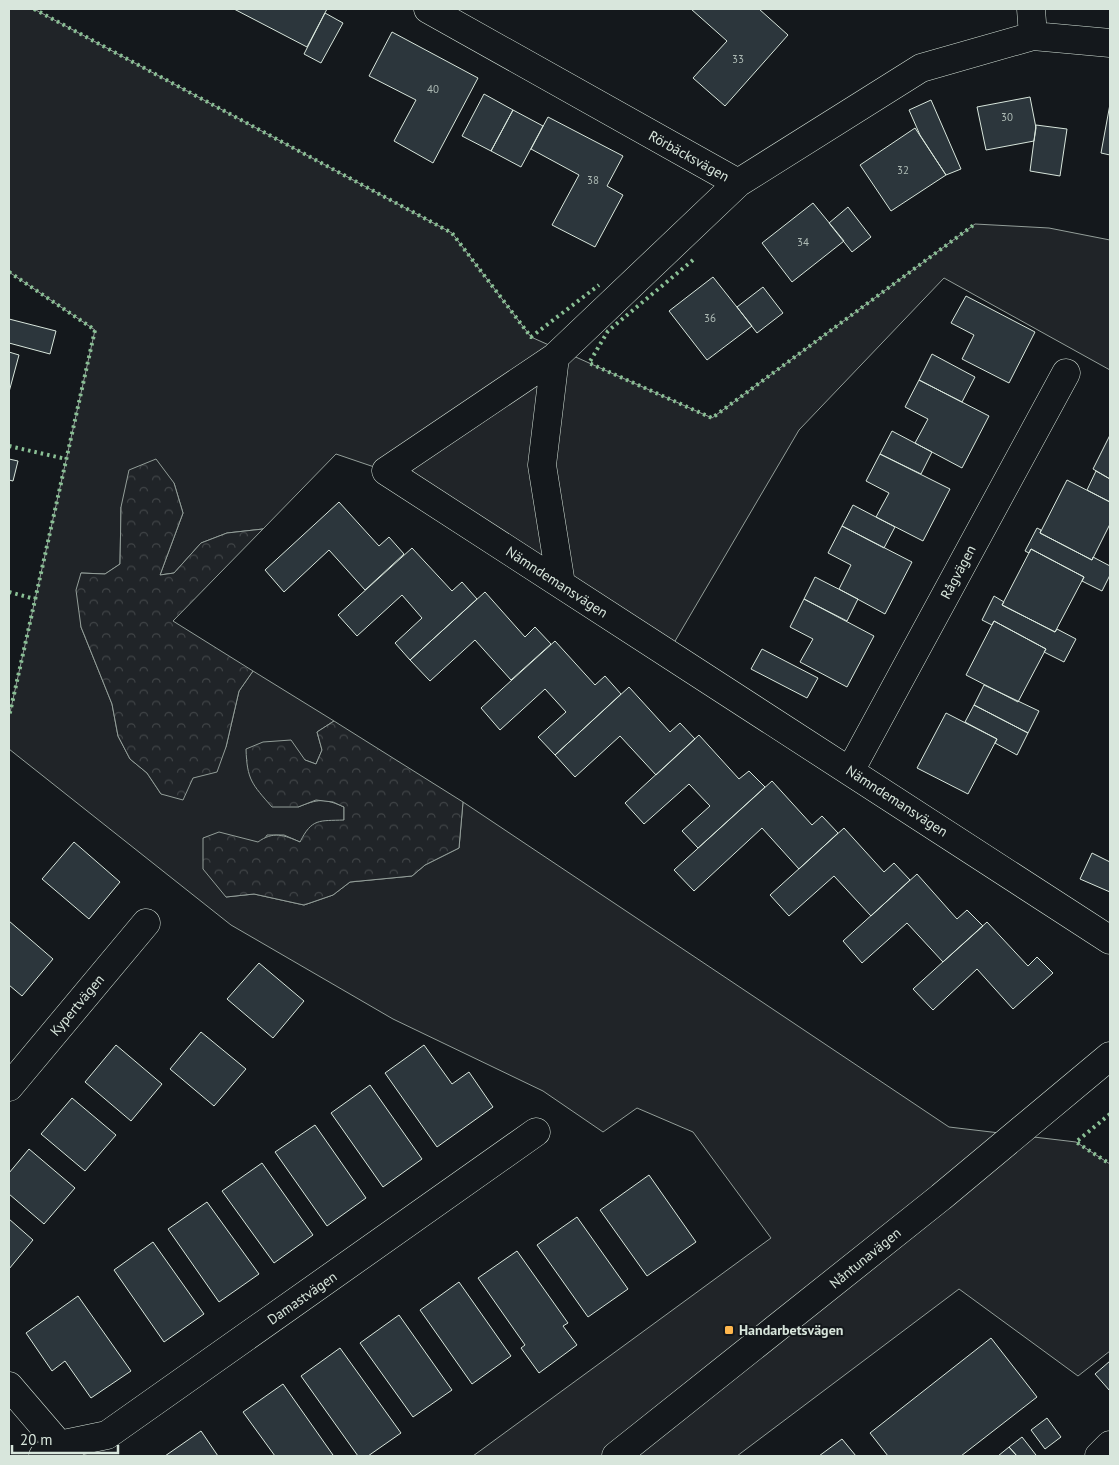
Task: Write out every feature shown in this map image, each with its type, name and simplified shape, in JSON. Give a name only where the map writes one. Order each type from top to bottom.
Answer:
[{"type":"street","name":"Rörbäcksvägen","points":[[428,9],[738,184],[921,68],[1033,36],[1110,43]]},
{"type":"street","points":[[1031,9],[1033,36]]},
{"type":"street","name":"Nämndemansvägen","points":[[738,184],[554,357],[386,471],[1110,940]]},
{"type":"street","points":[[554,357],[542,465],[561,584]]},
{"type":"street","name":"Rågvägen","points":[[850,771],[1066,373]]},
{"type":"street","name":"Kypertvägen","points":[[9,1087],[146,924]]},
{"type":"street","name":"Nåntunavägen","points":[[616,1456],[941,1197],[1110,1056]]},
{"type":"street","name":"Damastvägen","points":[[57,1452],[107,1435],[536,1132]]},
{"type":"street","points":[[9,1386],[57,1452]]},
{"type":"street","points":[[1099,1456],[1110,1445]]},
{"type":"green space","points":[[9,9],[34,9],[452,233],[531,337],[712,418],[975,224],[1049,228],[1110,240],[1110,370],[944,278],[799,430],[668,653],[386,471],[336,454],[263,529],[227,533],[201,543],[174,573],[160,575],[183,513],[174,483],[121,507],[120,564],[105,574],[81,573],[81,627],[112,704],[118,736],[130,759],[147,773],[161,794],[193,778],[226,747],[239,691],[253,671],[334,721],[317,732],[322,750],[316,764],[305,760],[298,807],[316,801],[331,802],[344,807],[344,820],[300,842],[284,835],[267,835],[226,897],[254,894],[304,905],[333,895],[350,882],[412,876],[425,865],[459,848],[463,802],[949,1127],[1076,1142],[1110,1164],[1110,1351],[1078,1376],[959,1289],[737,1456],[473,1456],[771,1238],[693,1132],[637,1108],[603,1132],[543,1091],[393,1019],[231,925],[9,749],[9,717],[95,330],[9,272]]},
{"type":"green space","points":[[156,459],[174,483],[183,513],[160,575],[174,573],[201,543],[227,533],[263,529],[173,621],[253,671],[239,691],[226,747],[217,772],[193,778],[183,800],[161,794],[147,773],[130,759],[118,736],[112,704],[81,627],[76,590],[81,573],[105,574],[120,564],[121,507],[129,470]]},
{"type":"green space","points":[[334,721],[463,802],[459,848],[425,865],[412,876],[350,882],[333,895],[304,905],[254,894],[226,897],[203,869],[203,838],[219,832],[258,842],[269,836],[279,835],[300,842],[308,829],[317,822],[344,820],[344,807],[333,802],[316,800],[298,807],[272,807],[255,787],[249,775],[246,749],[263,742],[291,740],[305,760],[316,764],[322,750],[317,732]]},
{"type":"building","points":[[234,9],[327,9],[307,47]]},
{"type":"building","points":[[691,9],[759,9],[788,35],[725,106],[693,78],[727,41]]},
{"type":"building","points":[[325,13],[343,23],[321,63],[304,54]]},
{"type":"building","points":[[392,32],[478,78],[433,163],[394,141],[416,100],[369,76]]},
{"type":"building","points":[[484,94],[513,110],[491,151],[462,136]]},
{"type":"building","points":[[1030,97],[1036,128],[1034,141],[986,150],[977,107]]},
{"type":"building","points":[[931,100],[961,169],[946,175],[920,135],[909,110]]},
{"type":"building","points":[[1110,104],[1110,155],[1101,153]]},
{"type":"building","points":[[513,110],[543,126],[521,167],[491,151]]},
{"type":"building","points":[[548,117],[623,156],[607,186],[623,195],[595,247],[552,225],[579,175],[531,149]]},
{"type":"building","points":[[1036,125],[1067,129],[1060,176],[1030,171]]},
{"type":"building","points":[[915,128],[946,175],[891,211],[860,165]]},
{"type":"building","points":[[813,203],[844,241],[792,282],[762,243]]},
{"type":"building","points":[[848,207],[871,237],[852,252],[829,223]]},
{"type":"building","points":[[713,277],[752,326],[707,360],[669,311]]},
{"type":"building","points":[[763,287],[783,313],[757,333],[737,307]]},
{"type":"building","points":[[966,296],[1035,332],[1009,383],[962,359],[974,335],[951,323]]},
{"type":"building","points":[[9,319],[56,331],[50,354],[9,343]]},
{"type":"building","points":[[9,352],[19,355],[9,392]]},
{"type":"building","points":[[932,354],[975,377],[962,402],[919,380]]},
{"type":"building","points":[[919,380],[989,416],[962,468],[915,443],[928,419],[905,407]]},
{"type":"building","points":[[892,431],[932,452],[921,474],[880,454]]},
{"type":"building","points":[[1110,435],[1110,479],[1093,469]]},
{"type":"building","points":[[880,454],[950,489],[923,541],[876,517],[889,493],[866,481]]},
{"type":"building","points":[[9,459],[18,461],[13,481],[9,480]]},
{"type":"building","points":[[1096,471],[1110,479],[1110,502],[1087,490]]},
{"type":"building","points":[[1067,480],[1110,502],[1110,524],[1092,560],[1040,533]]},
{"type":"building","points":[[339,502],[379,546],[389,537],[404,554],[365,590],[329,550],[284,592],[265,570]]},
{"type":"building","points":[[853,505],[895,527],[884,548],[842,526]]},
{"type":"building","points":[[842,526],[912,562],[885,614],[839,589],[851,565],[828,553]]},
{"type":"building","points":[[1037,528],[1041,530],[1040,533],[1092,560],[1093,557],[1110,566],[1110,575],[1102,591],[1082,581],[1084,577],[1031,549],[1029,553],[1025,551]]},
{"type":"building","points":[[412,548],[452,591],[462,582],[477,599],[410,660],[395,643],[422,618],[402,595],[357,636],[338,615]]},
{"type":"building","points":[[1031,549],[1084,577],[1055,632],[1002,605]]},
{"type":"building","points":[[815,577],[858,599],[847,621],[804,599]]},
{"type":"building","points":[[485,592],[525,637],[535,627],[551,644],[511,680],[475,640],[430,681],[410,660]]},
{"type":"building","points":[[994,596],[1004,602],[1002,605],[1055,632],[1057,629],[1076,639],[1064,662],[1044,652],[1046,649],[994,621],[992,625],[982,620]]},
{"type":"building","points":[[804,599],[874,636],[847,687],[800,662],[813,639],[790,627]]},
{"type":"building","points":[[994,621],[1046,649],[1018,702],[966,675]]},
{"type":"building","points":[[555,641],[595,685],[605,676],[621,694],[555,755],[538,737],[566,712],[545,689],[500,730],[481,708]]},
{"type":"building","points":[[762,649],[818,678],[807,698],[751,669]]},
{"type":"building","points":[[984,685],[1039,711],[1028,733],[974,705]]},
{"type":"building","points":[[629,687],[670,732],[680,723],[695,739],[656,775],[620,736],[575,777],[555,755]]},
{"type":"building","points":[[974,705],[1028,733],[1017,755],[995,743],[997,739],[965,722]]},
{"type":"building","points":[[946,713],[997,739],[968,794],[917,768]]},
{"type":"building","points":[[699,735],[739,779],[749,771],[765,787],[698,848],[682,831],[710,806],[689,784],[644,824],[625,803]]},
{"type":"building","points":[[772,781],[812,825],[822,816],[838,833],[799,869],[762,828],[694,891],[674,870]]},
{"type":"building","points":[[844,828],[884,872],[894,863],[910,880],[871,916],[834,876],[789,916],[770,895]]},
{"type":"building","points":[[74,842],[120,882],[89,919],[42,879]]},
{"type":"building","points":[[1092,853],[1110,862],[1110,892],[1080,879]]},
{"type":"building","points":[[917,874],[957,919],[967,910],[983,926],[943,962],[907,923],[862,963],[843,941]]},
{"type":"building","points":[[9,921],[53,959],[22,996],[9,985]]},
{"type":"building","points":[[987,922],[1028,966],[1037,957],[1053,973],[1013,1009],[977,969],[933,1010],[913,989]]},
{"type":"building","points":[[259,963],[304,1001],[273,1038],[227,999]]},
{"type":"building","points":[[201,1032],[246,1069],[214,1106],[170,1069]]},
{"type":"building","points":[[116,1045],[162,1084],[131,1121],[85,1082]]},
{"type":"building","points":[[424,1045],[452,1084],[469,1072],[493,1107],[437,1147],[385,1073]]},
{"type":"building","points":[[370,1085],[422,1159],[383,1187],[331,1113]]},
{"type":"building","points":[[72,1098],[116,1135],[85,1171],[41,1134]]},
{"type":"building","points":[[315,1125],[366,1198],[327,1226],[275,1152]]},
{"type":"building","points":[[29,1149],[75,1188],[44,1224],[9,1194],[9,1173]]},
{"type":"building","points":[[262,1163],[313,1235],[274,1263],[222,1191]]},
{"type":"building","points":[[649,1175],[696,1242],[647,1276],[600,1210]]},
{"type":"building","points":[[207,1202],[259,1274],[219,1302],[168,1229]]},
{"type":"building","points":[[577,1217],[628,1289],[588,1317],[537,1245]]},
{"type":"building","points":[[9,1219],[33,1240],[9,1269]]},
{"type":"building","points":[[153,1242],[204,1314],[164,1342],[114,1270]]},
{"type":"building","points":[[517,1251],[568,1323],[563,1326],[577,1345],[539,1373],[521,1348],[525,1345],[478,1278]]},
{"type":"building","points":[[459,1282],[511,1356],[472,1384],[420,1310]]},
{"type":"building","points":[[78,1296],[131,1371],[91,1398],[65,1361],[52,1371],[26,1333]]},
{"type":"building","points":[[399,1315],[452,1390],[413,1417],[360,1343]]},
{"type":"building","points":[[991,1338],[1037,1397],[961,1456],[888,1456],[870,1433]]},
{"type":"building","points":[[340,1348],[401,1433],[368,1456],[358,1456],[301,1376]]},
{"type":"building","points":[[1110,1361],[1110,1391],[1095,1374]]},
{"type":"building","points":[[283,1384],[333,1455],[275,1456],[243,1412]]},
{"type":"building","points":[[1047,1418],[1061,1437],[1045,1449],[1031,1430]]},
{"type":"building","points":[[201,1431],[218,1456],[165,1456]]},
{"type":"building","points":[[1022,1437],[1036,1455],[1017,1456],[1009,1447]]},
{"type":"building","points":[[842,1439],[856,1456],[819,1456]]},
{"type":"building","points":[[1009,1447],[1017,1456],[998,1456]]},
{"type":"hedge","points":[[34,9],[452,233],[531,337],[599,285]]},
{"type":"hedge","points":[[693,260],[608,331],[589,363],[712,418],[975,224]]},
{"type":"hedge","points":[[9,272],[95,330],[9,717]]},
{"type":"hedge","points":[[9,446],[66,459]]},
{"type":"hedge","points":[[9,592],[35,599]]},
{"type":"hedge","points":[[1110,1114],[1076,1142],[1110,1164]]},
{"type":"place","name":"Handarbetsvägen","points":[[729,1330]]}]
